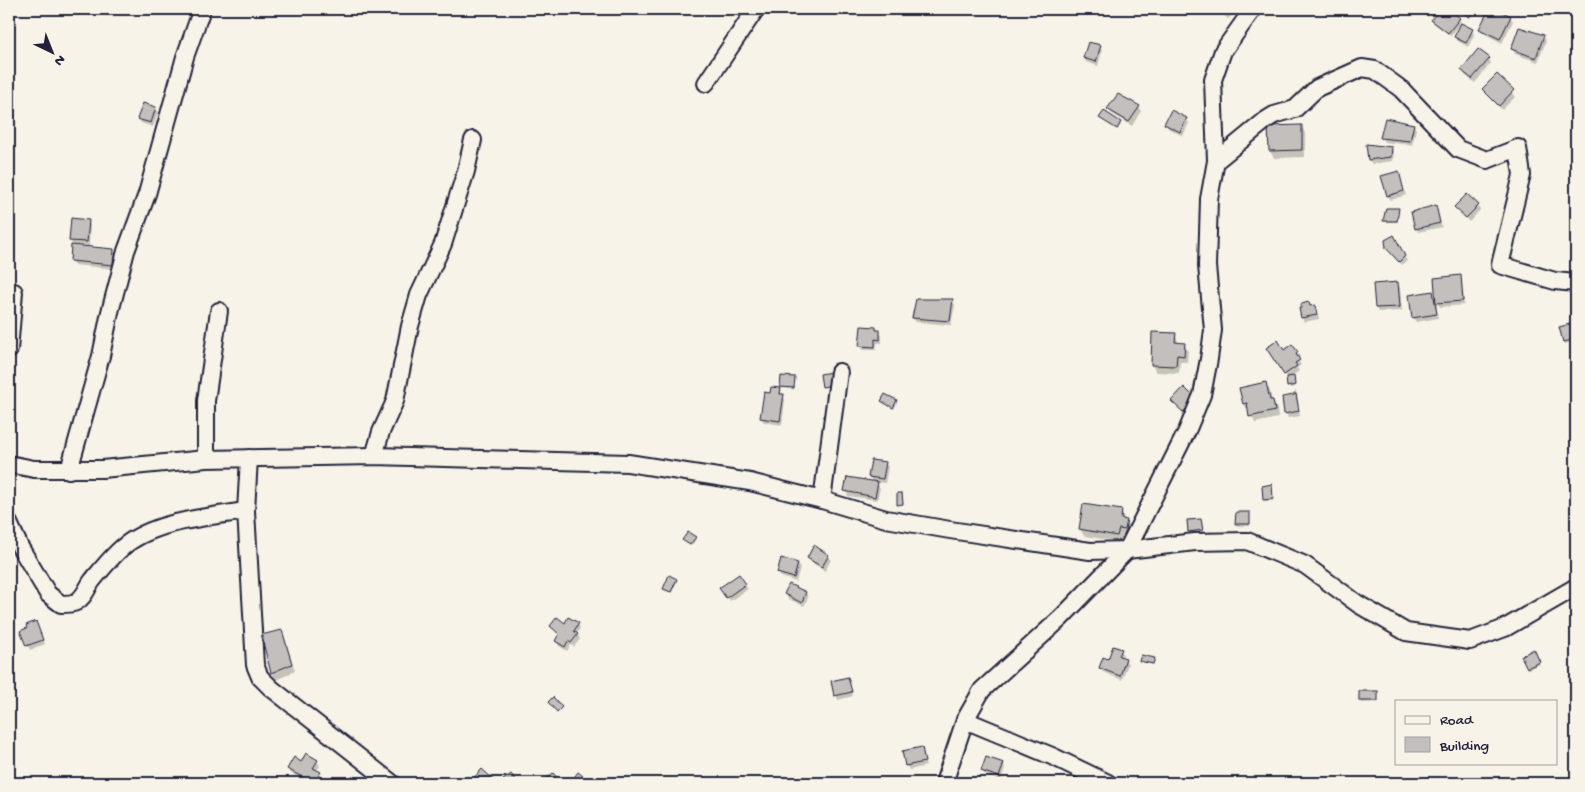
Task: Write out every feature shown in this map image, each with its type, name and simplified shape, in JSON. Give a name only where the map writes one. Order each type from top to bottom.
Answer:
[{"type":"street","points":[[69,470],[101,356],[110,312],[126,252],[147,194],[185,57],[202,9]]},
{"type":"street","points":[[706,83],[756,9]]},
{"type":"street","points":[[944,783],[964,720],[982,690],[1062,618],[1127,550],[1187,431],[1202,395],[1212,330],[1207,266],[1209,199],[1216,161],[1213,80],[1223,51],[1253,9]]},
{"type":"street","points":[[1216,161],[1266,120],[1274,115],[1295,109],[1317,88],[1362,68],[1375,70],[1401,89],[1458,149],[1487,160],[1518,148],[1522,175],[1500,266],[1555,280],[1576,283]]},
{"type":"street","points":[[374,456],[381,432],[395,401],[410,326],[419,295],[443,244],[466,171],[473,140]]},
{"type":"street","points":[[9,350],[14,292]]},
{"type":"street","points":[[206,460],[206,401],[219,311]]},
{"type":"street","points":[[822,500],[839,372]]},
{"type":"street","points":[[9,464],[34,470],[69,470],[249,458],[374,456],[628,463],[750,482],[822,500],[886,519],[1090,551],[1127,550],[1195,542],[1247,541],[1305,565],[1358,604],[1406,632],[1470,641],[1505,628],[1576,587]]},
{"type":"street","points":[[249,458],[246,511],[255,665],[260,677],[290,704],[392,783]]},
{"type":"street","points":[[9,523],[20,547],[48,594],[61,604],[75,602],[84,595],[92,582],[122,547],[141,535],[194,519],[246,511]]},
{"type":"street","points":[[964,720],[1054,757],[1108,783]]},
{"type":"building","points":[[1440,9],[1449,9],[1460,18],[1448,33],[1431,20]]},
{"type":"building","points":[[1459,9],[1474,9],[1475,10],[1469,17]]},
{"type":"building","points":[[1489,9],[1496,9],[1511,16],[1500,39],[1479,29]]},
{"type":"building","points":[[1461,23],[1473,29],[1466,43],[1454,37]]},
{"type":"building","points":[[1519,27],[1544,35],[1536,58],[1511,49]]},
{"type":"building","points":[[1088,42],[1101,45],[1096,62],[1083,58]]},
{"type":"building","points":[[1478,49],[1490,58],[1472,79],[1461,70]]},
{"type":"building","points":[[1497,74],[1514,90],[1499,106],[1482,89]]},
{"type":"building","points":[[1118,94],[1140,106],[1129,122],[1107,109]]},
{"type":"building","points":[[143,103],[156,107],[151,123],[137,119]]},
{"type":"building","points":[[1171,110],[1187,118],[1180,132],[1164,124]]},
{"type":"building","points":[[1104,111],[1121,122],[1117,129],[1099,118]]},
{"type":"building","points":[[1385,118],[1414,124],[1410,141],[1380,138]]},
{"type":"building","points":[[1302,125],[1302,150],[1269,151],[1268,126]]},
{"type":"building","points":[[1366,144],[1392,147],[1391,157],[1368,160]]},
{"type":"building","points":[[1399,171],[1404,191],[1387,196],[1381,176]]},
{"type":"building","points":[[1467,194],[1479,205],[1466,218],[1454,207]]},
{"type":"building","points":[[1436,205],[1440,223],[1415,229],[1411,212]]},
{"type":"building","points":[[1386,208],[1399,208],[1397,221],[1383,221]]},
{"type":"building","points":[[71,218],[89,220],[87,242],[69,241]]},
{"type":"building","points":[[1394,235],[1405,256],[1399,262],[1386,248],[1385,240]]},
{"type":"building","points":[[71,245],[114,249],[113,265],[70,261]]},
{"type":"building","points":[[1461,275],[1463,301],[1436,303],[1434,278]]},
{"type":"building","points":[[1398,282],[1400,307],[1375,308],[1373,284]]},
{"type":"building","points":[[1433,291],[1437,314],[1412,318],[1409,295]]},
{"type":"building","points":[[916,299],[953,299],[950,321],[912,318]]},
{"type":"building","points":[[1309,302],[1310,306],[1315,305],[1317,315],[1301,318],[1299,308],[1301,308],[1301,304]]},
{"type":"building","points":[[1570,324],[1574,340],[1563,342],[1559,327]]},
{"type":"building","points":[[861,326],[876,327],[876,330],[880,330],[880,340],[875,339],[875,347],[859,346]]},
{"type":"building","points":[[1152,332],[1176,333],[1175,342],[1185,343],[1184,356],[1177,355],[1176,366],[1151,365]]},
{"type":"building","points":[[1278,340],[1284,350],[1292,344],[1298,352],[1296,354],[1300,360],[1295,363],[1297,366],[1284,375],[1266,348]]},
{"type":"building","points":[[1576,355],[1576,381],[1575,381],[1571,356]]},
{"type":"building","points":[[831,372],[833,385],[822,387],[820,374]]},
{"type":"building","points":[[781,376],[795,377],[794,388],[780,387]]},
{"type":"building","points":[[1294,376],[1295,385],[1287,387],[1286,377]]},
{"type":"building","points":[[1266,382],[1270,400],[1273,400],[1275,411],[1249,417],[1247,403],[1243,404],[1239,388]]},
{"type":"building","points":[[771,387],[781,388],[780,394],[784,394],[780,421],[760,418],[764,392],[770,393]]},
{"type":"building","points":[[1184,387],[1196,399],[1183,412],[1171,401]]},
{"type":"building","points":[[885,394],[897,400],[893,408],[881,401]]},
{"type":"building","points":[[1296,394],[1299,411],[1284,414],[1282,397]]},
{"type":"building","points":[[871,460],[886,462],[883,479],[868,477]]},
{"type":"building","points":[[847,477],[878,482],[875,497],[844,491]]},
{"type":"building","points":[[1272,484],[1273,499],[1263,500],[1262,486]]},
{"type":"building","points":[[897,493],[902,493],[903,504],[897,505]]},
{"type":"building","points":[[1083,504],[1122,510],[1121,519],[1127,520],[1125,530],[1119,529],[1117,536],[1079,529]]},
{"type":"building","points":[[1236,512],[1250,512],[1250,524],[1235,524]]},
{"type":"building","points":[[1201,519],[1203,530],[1188,532],[1187,520]]},
{"type":"building","points":[[688,532],[696,537],[690,545],[682,540]]},
{"type":"building","points":[[814,545],[829,555],[822,567],[807,558]]},
{"type":"building","points":[[781,558],[798,563],[794,578],[777,573]]},
{"type":"building","points":[[739,574],[746,584],[726,598],[719,588]]},
{"type":"building","points":[[669,575],[677,579],[671,592],[663,589]]},
{"type":"building","points":[[789,584],[806,592],[802,603],[784,594]]},
{"type":"building","points":[[557,617],[565,623],[568,617],[579,623],[574,631],[578,634],[571,643],[568,641],[565,647],[555,641],[559,634],[550,626]]},
{"type":"building","points":[[36,621],[43,640],[26,646],[20,631],[27,628],[26,625]]},
{"type":"building","points":[[282,630],[292,664],[271,673],[261,635]]},
{"type":"building","points":[[1113,646],[1122,649],[1119,656],[1126,658],[1120,676],[1099,668],[1103,657],[1108,659]]},
{"type":"building","points":[[1534,649],[1540,662],[1527,668],[1521,656]]},
{"type":"building","points":[[1141,655],[1155,658],[1153,664],[1139,661]]},
{"type":"building","points":[[848,677],[852,692],[834,696],[831,681]]},
{"type":"building","points":[[1359,691],[1378,691],[1378,701],[1359,701]]},
{"type":"building","points":[[553,697],[562,707],[557,712],[548,702]]},
{"type":"building","points":[[922,747],[925,762],[905,766],[902,751]]},
{"type":"building","points":[[306,753],[318,760],[313,768],[321,772],[314,783],[287,769],[294,757],[301,762]]},
{"type":"building","points":[[986,757],[1004,763],[999,777],[981,771]]},
{"type":"building","points":[[482,769],[497,783],[473,783],[471,781]]},
{"type":"building","points":[[578,772],[589,781],[588,783],[570,783]]},
{"type":"building","points":[[553,773],[560,781],[558,783],[546,783],[544,781]]},
{"type":"building","points":[[511,774],[517,781],[506,783],[503,780]]}]
